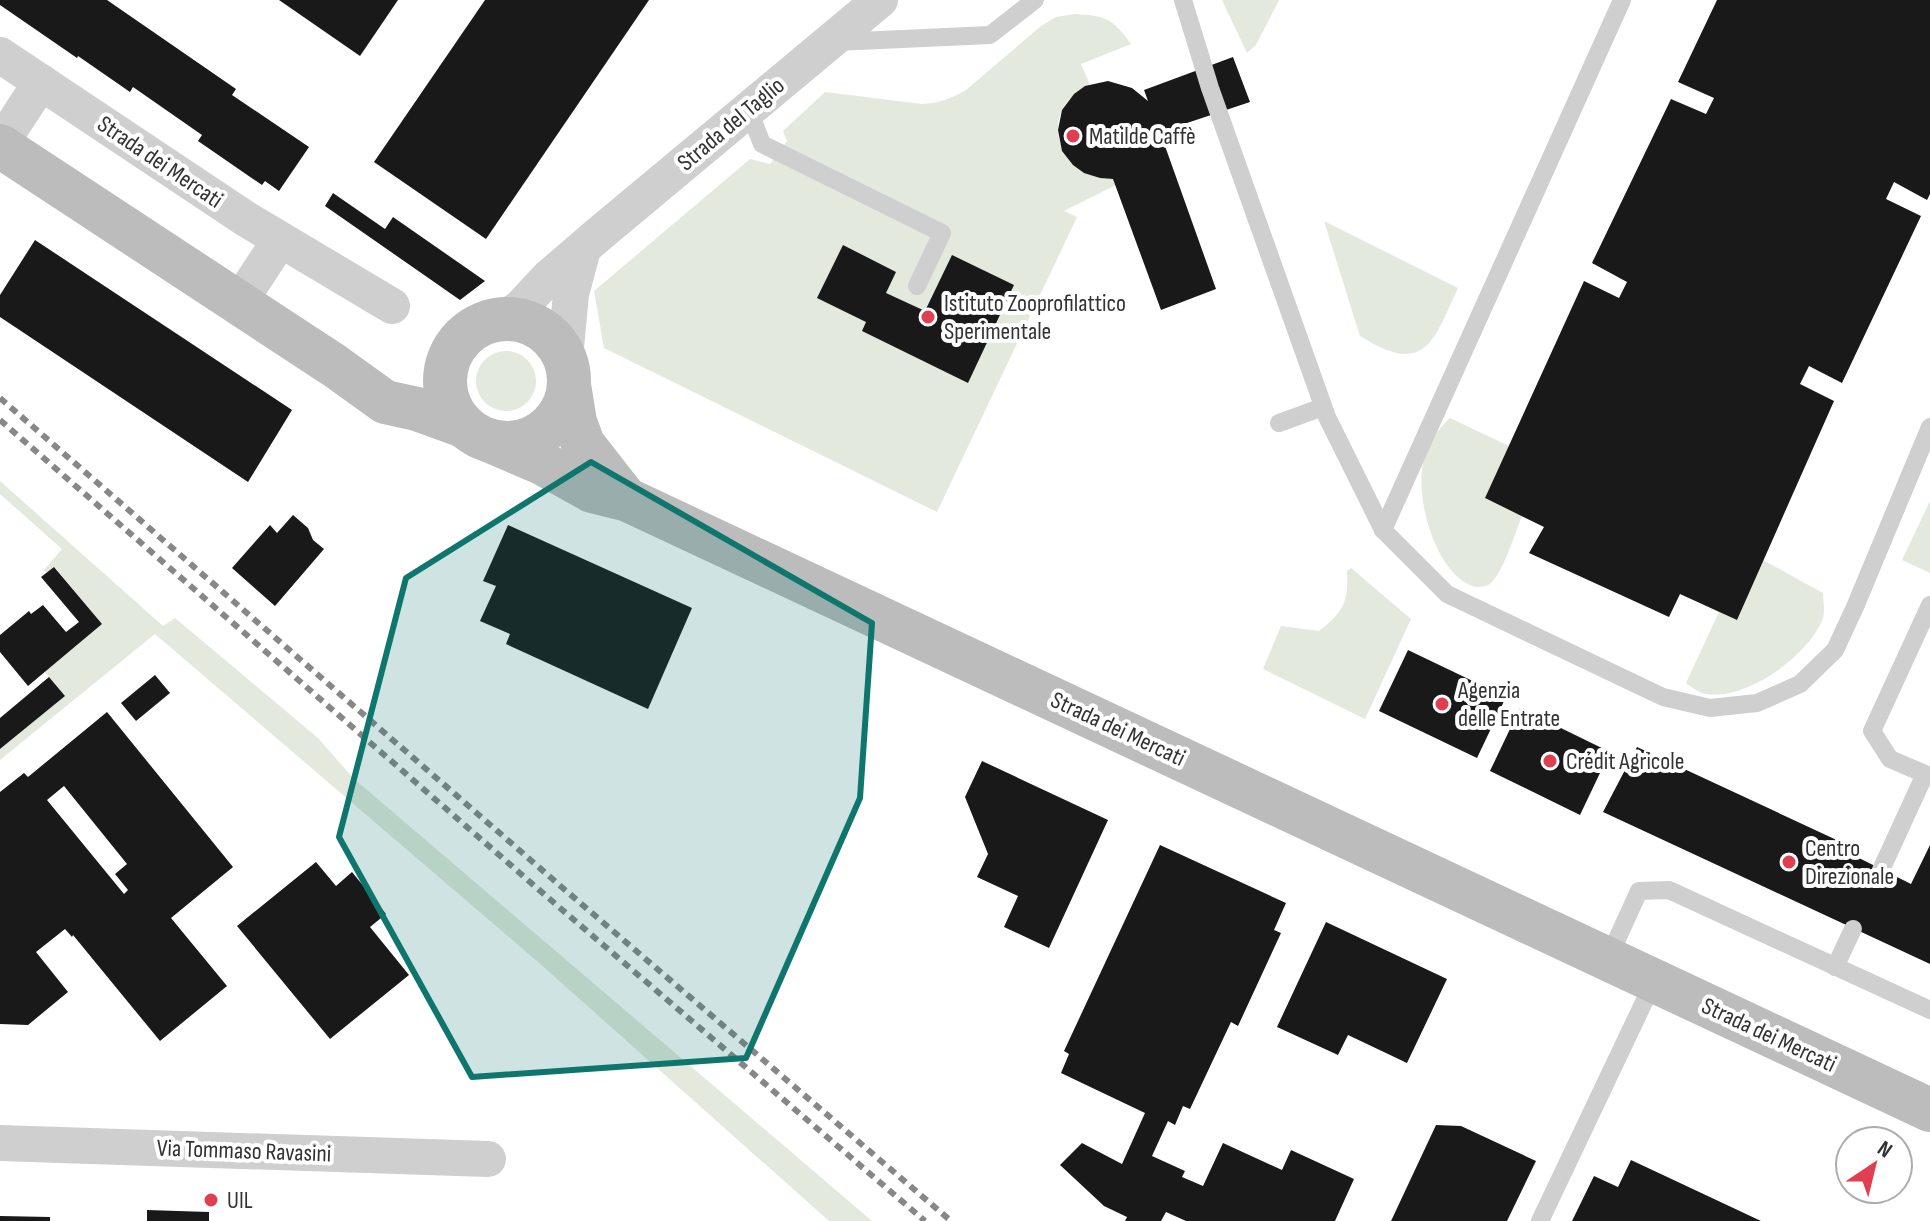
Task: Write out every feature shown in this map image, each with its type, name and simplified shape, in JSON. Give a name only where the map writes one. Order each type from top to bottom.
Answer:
[{"type":"street","name":"Strada del Taglio","points":[[504,318],[519,309],[548,278],[880,0]]},
{"type":"street","name":"Strada dei Mercati","points":[[0,55],[280,240],[392,306]]},
{"type":"street","name":"Strada dei Mercati","points":[[41,82],[0,145],[385,402],[417,409],[542,463],[597,493],[628,500],[1930,1110]]},
{"type":"street","points":[[238,304],[280,240]]},
{"type":"street","points":[[567,372],[571,294],[583,249]]},
{"type":"street","name":"Strada dei Mercati","points":[[335,366],[382,383],[410,376],[430,368],[452,352],[473,328],[504,318]]},
{"type":"street","points":[[504,318],[534,325],[547,333],[567,372]]},
{"type":"street","points":[[452,352],[444,383],[447,399],[476,433]]},
{"type":"street","name":"Strada dei Mercati","points":[[476,433],[516,442],[542,432],[561,411],[567,372]]},
{"type":"street","name":"Strada dei Mercati","points":[[567,372],[575,422],[583,444],[628,500]]},
{"type":"street","name":"Via Tommaso Ravasini","points":[[0,1143],[488,1159]]},
{"type":"lane","points":[[829,42],[990,35],[1035,0]]},
{"type":"lane","points":[[1183,0],[1210,88],[1323,407],[1383,530],[1447,594],[1663,697],[1710,708],[1757,703],[1800,684],[1835,650],[1930,427]]},
{"type":"lane","points":[[1383,530],[1622,0]]},
{"type":"lane","points":[[749,110],[762,144],[942,233],[917,286]]},
{"type":"lane","points":[[1279,423],[1323,407]]},
{"type":"lane","points":[[1881,870],[1928,770],[1890,759],[1872,731],[1930,605]]},
{"type":"lane","points":[[1608,959],[1639,891],[1669,890],[1930,1010]]},
{"type":"lane","points":[[1835,967],[1853,929]]},
{"type":"lane","points":[[1540,1221],[1654,981]]},
{"type":"highlighted area","points":[[591,462],[872,623],[860,798],[746,1058],[472,1077],[339,837],[406,578]]},
{"type":"shaded area","points":[[1222,0],[1279,0],[1256,45],[1247,53]]},
{"type":"shaded area","points":[[1075,14],[1108,20],[1131,44],[1081,64],[1090,85],[1073,96],[1062,110],[1058,125],[1066,155],[1093,176],[1113,179],[1116,185],[1064,211],[1077,217],[937,512],[604,348],[594,291],[750,159],[770,164],[787,141],[783,131],[825,92],[921,104],[945,100],[966,90],[1041,26],[1056,17]]},
{"type":"shaded area","points":[[1324,221],[1458,288],[1441,324],[1424,348],[1413,353],[1399,353],[1360,336]]},
{"type":"shaded area","points":[[506,351],[528,359],[536,381],[528,403],[506,411],[484,403],[476,381],[484,359]]},
{"type":"shaded area","points":[[1450,418],[1509,446],[1485,498],[1522,516],[1500,571],[1484,587],[1466,583],[1455,574],[1436,545],[1424,510],[1424,460],[1434,437]]},
{"type":"shaded area","points":[[0,481],[163,626],[175,618],[318,738],[353,778],[872,1221],[829,1221],[538,962],[155,634],[0,760],[0,749],[65,696],[45,672],[102,624],[55,567],[47,573],[44,570],[62,549],[0,494]]},
{"type":"shaded area","points":[[1930,501],[1930,573],[1902,560]]},
{"type":"shaded area","points":[[1763,560],[1823,593],[1823,618],[1804,647],[1773,674],[1736,691],[1702,693],[1686,683],[1719,612],[1737,620]]},
{"type":"shaded area","points":[[1351,568],[1411,619],[1365,719],[1263,669],[1281,626],[1319,631],[1334,618],[1343,606],[1347,571]]},
{"type":"building","points":[[0,0],[107,0],[236,89],[232,95],[309,147],[279,191],[265,181],[262,185],[198,141],[202,135],[133,87],[130,92],[77,58],[0,5]]},
{"type":"building","points":[[279,0],[398,0],[360,56]]},
{"type":"building","points":[[485,0],[649,0],[486,239],[374,162]]},
{"type":"building","points":[[1717,0],[1930,0],[1930,194],[1927,200],[1894,182],[1886,199],[1921,216],[1842,383],[1809,366],[1800,384],[1834,401],[1737,620],[1680,594],[1669,617],[1529,553],[1544,527],[1485,498],[1584,281],[1619,298],[1627,282],[1592,263],[1671,99],[1706,114],[1714,98],[1678,82]]},
{"type":"building","points":[[1233,57],[1250,102],[1160,132],[1216,289],[1161,310],[1113,179],[1084,173],[1062,151],[1058,130],[1062,110],[1074,94],[1085,86],[1108,81],[1132,88],[1148,101],[1144,90]]},
{"type":"building","points":[[333,193],[385,229],[393,217],[485,281],[460,300],[325,206]]},
{"type":"building","points":[[35,240],[292,410],[248,482],[0,317],[0,295]]},
{"type":"building","name":"Istituto Zooprofilattico Sperimentale","points":[[843,245],[896,272],[886,293],[925,311],[952,255],[1014,285],[968,383],[862,331],[866,322],[817,298]]},
{"type":"building","points":[[293,515],[324,549],[275,606],[232,568],[270,525],[277,533]]},
{"type":"building","points":[[508,525],[692,608],[648,709],[506,644],[510,634],[480,621],[496,586],[483,581]]},
{"type":"building","points":[[54,567],[102,624],[28,686],[0,652],[0,635],[29,611],[31,614],[43,605],[66,632],[79,622],[41,577]]},
{"type":"building","name":"Agenzia delle Entrate","points":[[1408,650],[1506,697],[1477,758],[1379,711]]},
{"type":"building","points":[[155,675],[170,693],[136,721],[121,703]]},
{"type":"building","points":[[49,677],[65,696],[0,749],[0,718]]},
{"type":"building","name":"Crédit Agricole","points":[[1520,708],[1610,752],[1580,815],[1490,771]]},
{"type":"building","points":[[107,712],[233,867],[171,918],[227,986],[160,1041],[65,929],[36,952],[68,992],[28,1025],[0,1024],[0,792],[24,773],[28,777]],"holes":[[[64,786],[127,864],[115,874],[128,890],[124,894],[47,800]]]},
{"type":"building","name":"Centro Direzionale","points":[[1637,747],[1856,849],[1853,855],[1911,884],[1930,845],[1930,964],[1603,812]]},
{"type":"building","points":[[982,761],[1108,820],[1049,948],[1004,927],[1018,896],[977,877],[988,854],[965,797]]},
{"type":"building","points":[[1160,845],[1286,903],[1274,930],[1281,933],[1238,1026],[1231,1022],[1190,1109],[1183,1106],[1175,1125],[1168,1121],[1152,1156],[1185,1171],[1182,1177],[1203,1186],[1223,1143],[1282,1170],[1291,1150],[1354,1179],[1335,1221],[1186,1221],[1166,1212],[1161,1221],[1125,1221],[1127,1217],[1104,1206],[1060,1165],[1082,1143],[1122,1164],[1145,1113],[1061,1073],[1069,1054],[1064,1051]]},
{"type":"building","points":[[316,862],[336,886],[352,872],[386,914],[370,927],[409,975],[330,1039],[237,926]]},
{"type":"building","points":[[1326,922],[1447,979],[1407,1063],[1348,1035],[1338,1055],[1277,1027]]},
{"type":"building","points":[[1436,1125],[1461,1126],[1536,1161],[1507,1221],[1391,1221]]},
{"type":"building","points":[[1631,1160],[1761,1221],[1572,1221],[1594,1176],[1618,1187]]},
{"type":"building","points":[[147,1210],[209,1212],[209,1221],[147,1221]]},
{"type":"building","points":[[0,1216],[50,1217],[50,1221],[0,1221]]},
{"type":"railway","points":[[0,398],[951,1221]]},
{"type":"railway","points":[[0,420],[925,1221]]},
{"type":"place","name":"Matilde Caffè","points":[[1073,136]]},
{"type":"place","name":"Istituto Zooprofilattico Sperimentale","points":[[928,317]]},
{"type":"place","name":"Agenzia delle Entrate","points":[[1442,704]]},
{"type":"place","name":"Crédit Agricole","points":[[1550,761]]},
{"type":"place","name":"Centro Direzionale","points":[[1789,862]]},
{"type":"place","name":"UIL","points":[[211,1200]]}]
